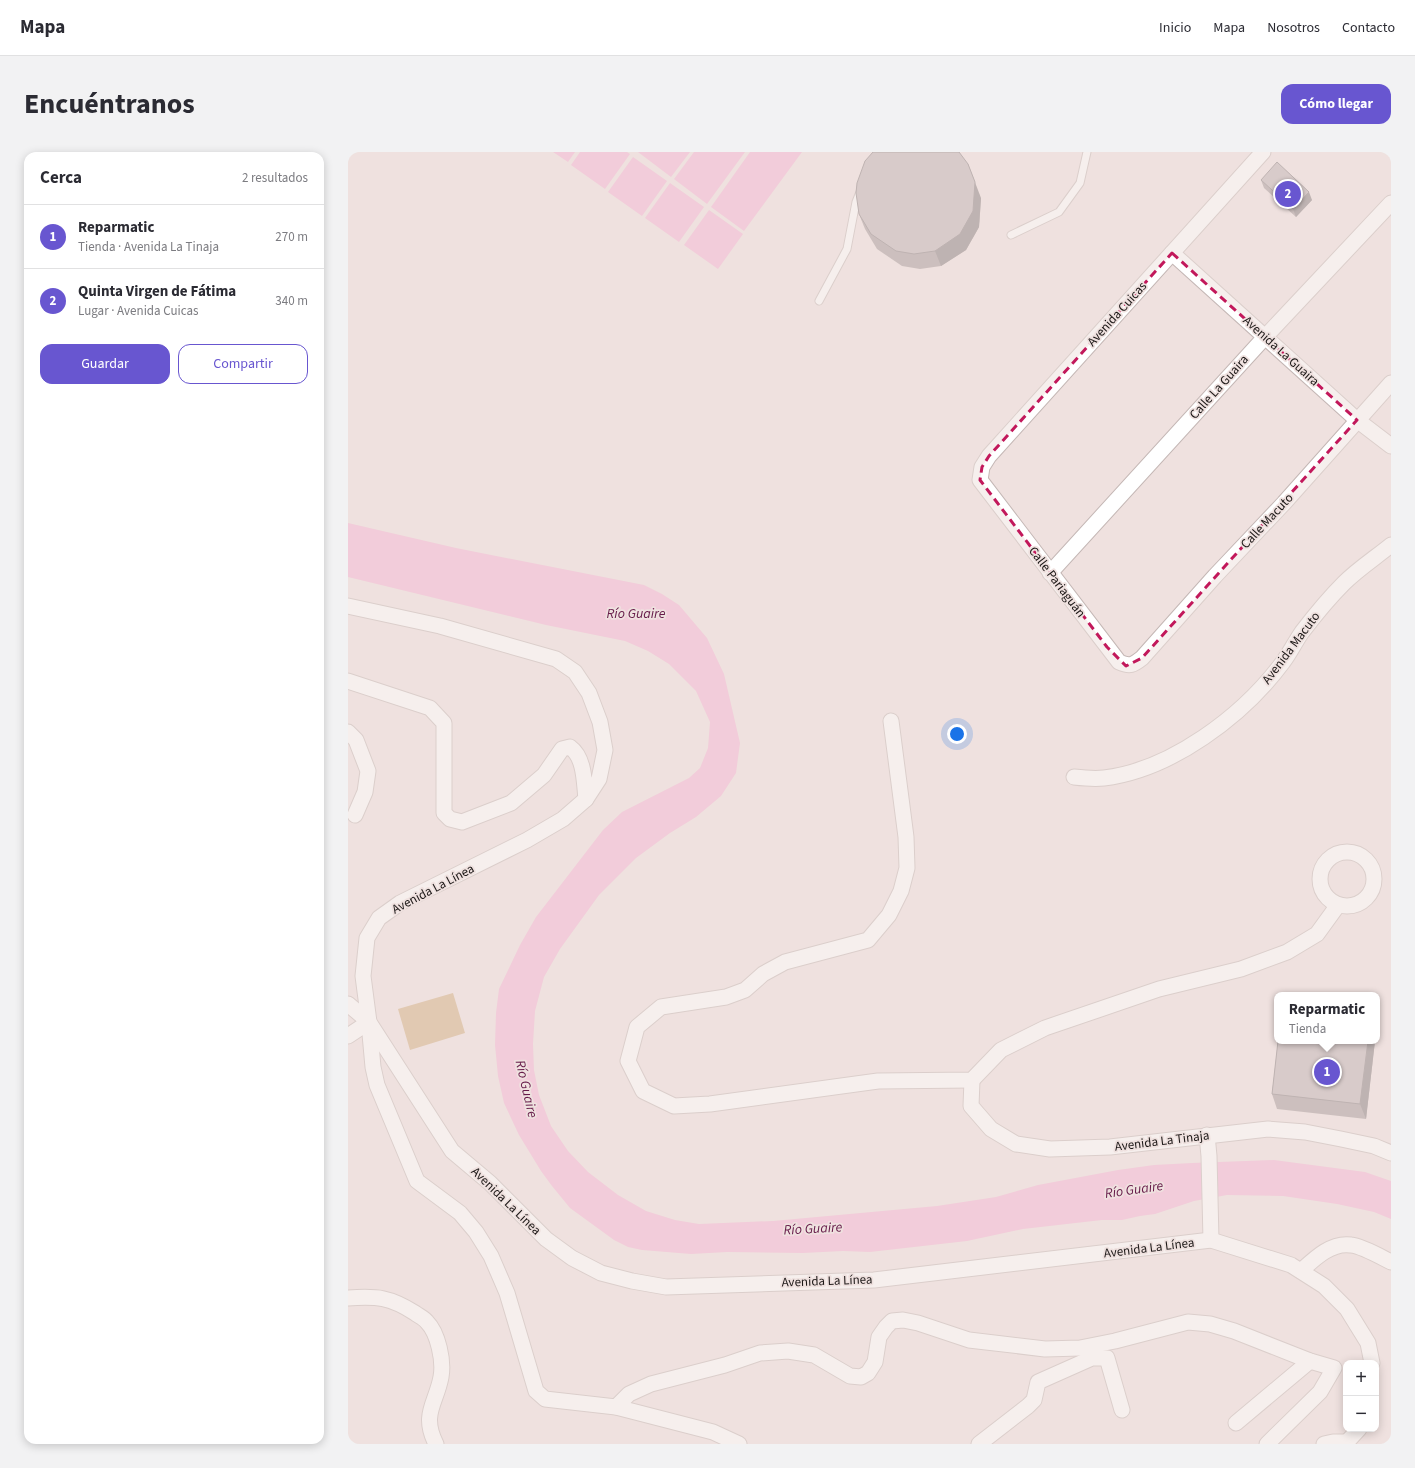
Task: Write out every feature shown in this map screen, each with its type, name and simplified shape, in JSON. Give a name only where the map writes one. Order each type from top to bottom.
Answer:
[{"type":"street","name":"Avenida Cuicas","points":[[980,480],[982,467],[989,456],[1263,152]]},
{"type":"street","name":"Calle La Guaira","points":[[1050,573],[1265,336],[1391,203]]},
{"type":"street","name":"Avenida La Guaira","points":[[1172,253],[1357,420],[1391,446]]},
{"type":"street","name":"Calle Macuto","points":[[1142,658],[1215,576],[1284,503],[1391,383]]},
{"type":"street","name":"Calle Pariaguán","points":[[980,480],[1119,662],[1126,666],[1135,664],[1142,658]]},
{"type":"street","name":"Avenida Macuto","points":[[1074,777],[1102,778],[1134,772],[1152,765],[1196,742],[1220,726],[1242,707],[1283,662],[1302,632],[1344,584],[1364,566],[1391,546]]},
{"type":"street","name":"Avenida La Línea","points":[[348,606],[440,626],[556,658],[575,672],[589,693],[600,722],[605,750],[599,779],[586,799],[563,819],[494,857],[400,903],[379,918],[367,938],[366,945],[363,976],[369,1022],[452,1151],[490,1183],[546,1239],[572,1258],[601,1273],[632,1282],[666,1287],[874,1280],[1211,1240],[1291,1265],[1324,1286],[1347,1309],[1368,1343],[1371,1360]]},
{"type":"street","points":[[348,681],[430,708],[444,723],[444,813],[450,818],[462,822],[511,803],[544,774],[562,749],[570,747],[577,752],[581,763],[586,799]]},
{"type":"street","points":[[891,722],[906,837],[907,868],[901,891],[890,915],[868,940],[785,962],[763,974],[745,990],[726,997],[661,1007],[638,1027],[628,1061],[643,1091],[674,1106],[710,1104],[878,1081],[972,1080],[1001,1050],[1045,1028],[1159,990],[1242,969],[1287,952],[1317,934],[1338,905]]},
{"type":"street","points":[[348,732],[356,740],[368,771],[365,792],[355,815]]},
{"type":"street","points":[[348,1004],[369,1022],[373,1067],[377,1085],[417,1181],[460,1213],[476,1232],[490,1256],[507,1293],[536,1391],[545,1399],[616,1407],[713,1432],[739,1444]]},
{"type":"street","points":[[348,1036],[369,1022]]},
{"type":"street","name":"Avenida La Tinaja","points":[[972,1080],[971,1106],[991,1129],[1016,1144],[1050,1149],[1110,1147],[1268,1129],[1305,1132],[1374,1146],[1391,1153]]},
{"type":"street","points":[[1208,1135],[1211,1240]]},
{"type":"street","points":[[1301,1271],[1320,1254],[1342,1244],[1353,1245],[1391,1262]]},
{"type":"street","points":[[348,1298],[368,1296],[387,1299],[404,1306],[428,1322],[440,1344],[442,1376],[430,1412],[430,1432],[436,1444]]},
{"type":"street","points":[[616,1407],[629,1394],[651,1384],[725,1365],[760,1353],[788,1351],[814,1355],[850,1376],[861,1377],[868,1373],[876,1362],[879,1337],[892,1321],[903,1320],[918,1323],[969,1340],[1045,1349],[1080,1348],[1108,1343],[1188,1322],[1210,1324],[1234,1330],[1310,1361],[1334,1368],[1320,1392],[1267,1444]]},
{"type":"street","points":[[979,1444],[1034,1400],[1038,1382],[1092,1358],[1107,1358],[1122,1410]]},
{"type":"street","points":[[1236,1423],[1310,1361]]},
{"type":"street","points":[[1324,1444],[1333,1442],[1346,1443],[1355,1432]]},
{"type":"lane","points":[[1011,235],[1059,212],[1080,183],[1087,152]]},
{"type":"lane","points":[[820,301],[847,249],[856,202],[861,188]]},
{"type":"highlighted area","points":[[1172,253],[1357,420],[1142,658],[1126,666],[1107,647],[980,480],[982,467],[989,456]]},
{"type":"shaded area","points":[[453,993],[465,1033],[410,1050],[398,1009]]},
{"type":"water","points":[[553,152],[575,152],[568,162]]},
{"type":"water","points":[[580,152],[627,152],[630,154],[605,189],[571,165]]},
{"type":"water","points":[[638,152],[690,152],[671,177]]},
{"type":"water","points":[[694,152],[745,152],[707,204],[674,179]]},
{"type":"water","points":[[750,152],[802,152],[744,231],[711,207]]},
{"type":"water","points":[[633,157],[667,181],[642,216],[608,192]]},
{"type":"water","points":[[670,183],[704,207],[679,242],[645,218]]},
{"type":"water","points":[[709,210],[743,234],[718,269],[684,245]]},
{"type":"water","name":"Río Guaire","points":[[348,523],[456,548],[644,585],[679,605],[707,638],[724,674],[740,743],[736,773],[721,796],[696,817],[670,833],[636,858],[599,895],[560,949],[544,977],[535,1011],[533,1044],[534,1070],[539,1095],[551,1126],[568,1151],[588,1172],[618,1195],[646,1211],[675,1220],[699,1224],[773,1221],[937,1206],[996,1197],[1038,1185],[1154,1165],[1274,1160],[1365,1172],[1391,1181],[1391,1219],[1374,1212],[1337,1204],[1283,1196],[1227,1195],[1194,1201],[1155,1214],[1122,1220],[1102,1220],[1023,1229],[967,1241],[870,1252],[727,1252],[691,1254],[642,1250],[628,1247],[614,1240],[570,1208],[552,1186],[519,1135],[504,1103],[498,1076],[495,1045],[496,1013],[499,989],[520,945],[536,917],[603,830],[622,812],[689,778],[700,768],[708,748],[710,722],[696,691],[669,664],[648,651],[625,641],[546,625],[348,577]]},
{"type":"building","points":[[873,152],[959,152],[968,164],[975,182],[973,211],[960,234],[935,251],[914,254],[896,251],[871,234],[859,214],[856,193],[857,183],[865,161]]},
{"type":"building","points":[[1277,162],[1309,192],[1293,209],[1261,180]]},
{"type":"building","points":[[1278,1044],[1368,1044],[1360,1104],[1272,1094]]},
{"type":"place","name":"Quinta Virgen de Fátima","points":[[1288,194]]},
{"type":"place","name":"Reparmatic","points":[[1327,1072]]}]
